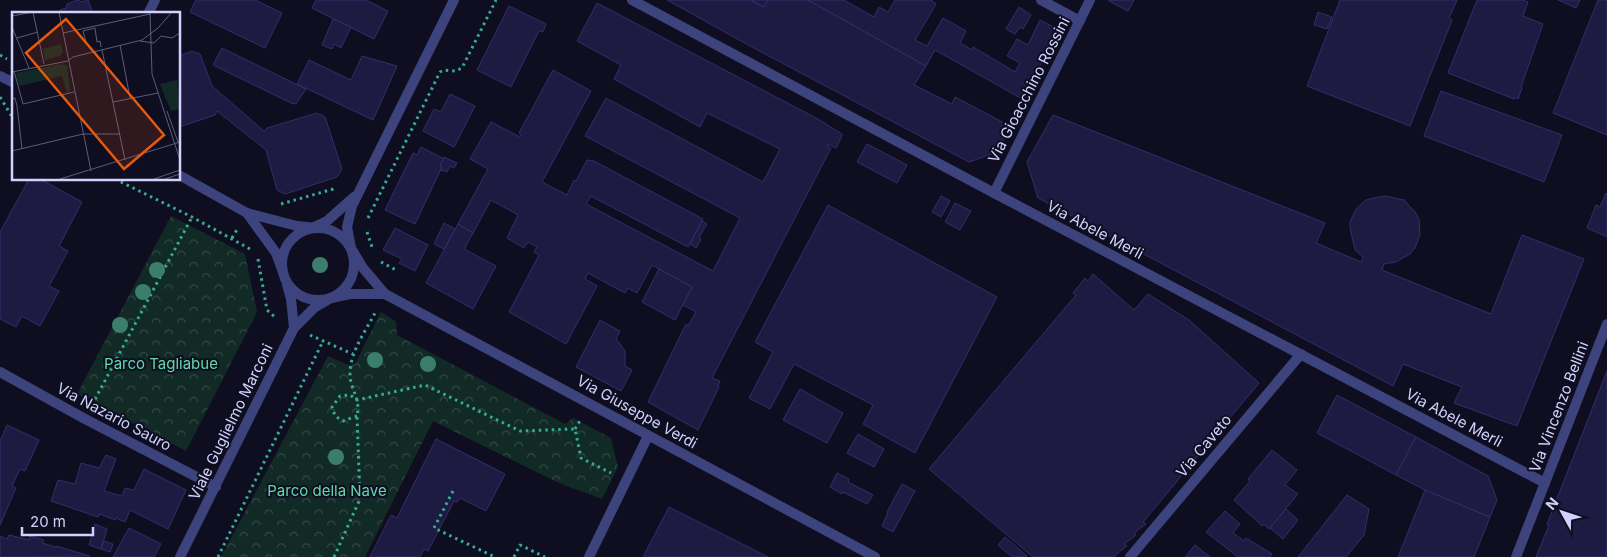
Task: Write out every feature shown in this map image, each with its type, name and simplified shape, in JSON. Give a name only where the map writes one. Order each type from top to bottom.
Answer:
[{"type":"street","points":[[149,12],[155,0]]},
{"type":"street","points":[[358,193],[327,221],[296,235],[287,245],[282,258],[283,275],[294,291],[306,298],[320,300],[331,298],[341,292],[351,279],[354,265],[347,227],[350,212],[454,0]]},
{"type":"street","name":"Via Abele Merli","points":[[632,0],[1545,483]]},
{"type":"street","points":[[1041,0],[1080,21]]},
{"type":"street","name":"Via Gioacchino Rossini","points":[[994,193],[1090,0]]},
{"type":"street","points":[[0,76],[12,82]]},
{"type":"street","points":[[180,176],[247,213],[297,226],[334,232],[342,237],[350,248]]},
{"type":"street","points":[[247,213],[276,253],[291,299],[294,328]]},
{"type":"street","name":"Via Giuseppe Verdi","points":[[350,248],[363,268],[385,294],[875,557]]},
{"type":"street","name":"Via Giuseppe Verdi","points":[[331,298],[350,294],[385,294]]},
{"type":"street","name":"Viale Guglielmo Marconi","points":[[180,557],[294,328],[314,308],[331,298]]},
{"type":"street","name":"Via Vincenzo Bellini","points":[[1516,557],[1607,324]]},
{"type":"street","name":"Via Caveto","points":[[1130,557],[1300,354]]},
{"type":"street","name":"Via Nazario Sauro","points":[[0,372],[85,419],[216,486]]},
{"type":"street","points":[[588,557],[648,436]]},
{"type":"path","points":[[366,222],[440,72],[444,70],[455,71],[462,68],[496,0]]},
{"type":"path","points":[[0,97],[12,117]]},
{"type":"path","points":[[118,180],[192,216],[257,253],[266,310],[277,318]]},
{"type":"path","points":[[272,201],[282,204],[344,186]]},
{"type":"path","points":[[85,419],[192,216]]},
{"type":"path","points":[[366,228],[374,255]]},
{"type":"path","points":[[378,260],[396,270]]},
{"type":"path","points":[[334,557],[360,499],[357,416],[359,405],[350,375],[353,354],[375,313]]},
{"type":"path","points":[[308,335],[353,354]]},
{"type":"path","points":[[218,557],[323,341]]},
{"type":"path","points":[[357,416],[343,421],[335,416],[332,407],[340,396],[350,395],[357,400],[425,385],[520,431],[575,429],[581,458],[627,480]]},
{"type":"path","points":[[453,491],[434,528],[495,557]]},
{"type":"path","points":[[514,557],[520,545],[545,557]]},
{"type":"green space","name":"Parco Tagliabue","points":[[171,216],[245,254],[257,312],[186,451],[77,394]]},
{"type":"green space","name":"Parco della Nave","points":[[381,312],[396,322],[397,335],[565,424],[573,418],[611,438],[618,467],[602,499],[559,483],[433,421],[365,557],[221,557],[328,356],[348,365],[355,364]]},
{"type":"building","points":[[78,0],[82,2],[88,0],[92,12],[61,12],[60,10],[66,8],[67,4]]},
{"type":"building","points":[[196,0],[255,0],[282,13],[265,48],[190,12]]},
{"type":"building","points":[[316,0],[366,0],[388,11],[374,39],[312,8]]},
{"type":"building","points":[[667,0],[750,0],[764,7],[768,0],[808,0],[926,66],[914,85],[952,104],[955,97],[1010,126],[998,152],[969,162]]},
{"type":"building","points":[[751,0],[768,0],[764,7]]},
{"type":"building","points":[[808,0],[844,0],[874,17],[879,7],[888,12],[895,0],[931,0],[936,4],[915,40],[927,46],[943,18],[966,31],[960,43],[972,50],[973,47],[1015,72],[1020,63],[1007,56],[1017,39],[1028,45],[1040,20],[1057,29],[1024,100],[935,50],[926,66]]},
{"type":"building","points":[[1109,0],[1134,0],[1128,11]]},
{"type":"building","points":[[1340,0],[1457,0],[1449,18],[1452,20],[1410,126],[1307,86]]},
{"type":"building","points":[[1477,0],[1522,0],[1528,2],[1523,16],[1543,24],[1518,99],[1448,73]]},
{"type":"building","points":[[1558,0],[1580,0],[1576,8]]},
{"type":"building","points":[[1598,0],[1607,0],[1607,135],[1553,113]]},
{"type":"building","points":[[597,3],[818,119],[842,134],[836,148],[828,144],[827,146],[831,148],[712,378],[720,381],[719,387],[698,430],[648,402],[686,324],[688,326],[696,312],[683,305],[692,287],[652,265],[637,293],[628,288],[625,293],[588,273],[585,279],[597,286],[566,344],[509,312],[539,255],[534,252],[537,247],[528,242],[524,248],[507,238],[518,215],[491,200],[473,233],[458,224],[488,169],[470,159],[491,122],[520,137],[519,133],[553,70],[591,91],[542,182],[567,195],[587,160],[594,161],[703,219],[688,247],[591,196],[586,204],[713,271],[740,218],[585,136],[606,98],[763,182],[780,149],[707,113],[700,127],[614,79],[621,65],[577,41]]},
{"type":"building","points":[[509,6],[546,24],[543,32],[539,31],[511,87],[477,70]]},
{"type":"building","points":[[1019,7],[1031,15],[1023,29],[1020,27],[1015,34],[1006,29]]},
{"type":"building","points":[[1318,12],[1332,17],[1327,29],[1314,25]]},
{"type":"building","points":[[333,19],[351,27],[341,48],[334,44],[332,49],[322,45]]},
{"type":"building","points":[[222,48],[306,89],[296,104],[291,103],[213,65]]},
{"type":"building","points":[[192,51],[200,54],[212,86],[264,131],[267,128],[317,113],[325,117],[342,169],[337,177],[285,194],[277,190],[266,150],[217,111],[215,115],[180,127],[180,56]]},
{"type":"building","points":[[362,56],[397,66],[373,120],[297,84],[309,60],[351,80]]},
{"type":"building","points":[[1441,91],[1562,135],[1544,182],[1424,136]]},
{"type":"building","points":[[450,94],[475,106],[454,147],[423,131],[434,109],[441,112]]},
{"type":"building","points":[[1053,115],[1325,223],[1316,243],[1361,262],[1363,257],[1355,250],[1350,228],[1350,222],[1356,209],[1366,200],[1374,198],[1385,196],[1404,200],[1419,219],[1420,235],[1415,248],[1410,254],[1396,262],[1384,264],[1382,270],[1491,314],[1522,235],[1584,259],[1517,426],[1454,403],[1462,387],[1403,364],[1393,386],[1038,198],[1027,162]]},
{"type":"building","points":[[867,144],[907,165],[897,183],[857,162]]},
{"type":"building","points":[[421,147],[444,159],[415,224],[385,210],[413,153],[417,155]]},
{"type":"building","points":[[444,157],[457,163],[454,168],[450,166],[447,172],[441,170],[442,167],[440,166]]},
{"type":"building","points":[[28,180],[42,180],[82,202],[59,246],[68,251],[49,286],[59,291],[40,326],[22,316],[16,327],[0,319],[0,232]]},
{"type":"building","points":[[1606,193],[1607,237],[1587,228],[1596,205],[1600,207]]},
{"type":"building","points":[[941,196],[950,201],[941,217],[932,212]]},
{"type":"building","points":[[955,203],[971,211],[960,230],[945,222]]},
{"type":"building","points":[[828,205],[997,297],[915,453],[863,424],[873,405],[794,364],[770,409],[749,398],[773,352],[755,342]]},
{"type":"building","points":[[702,221],[707,224],[699,237],[701,239],[696,248],[690,244]]},
{"type":"building","points":[[444,223],[455,229],[444,249],[434,244]]},
{"type":"building","points":[[458,224],[473,233],[464,249],[496,266],[473,309],[426,283]]},
{"type":"building","points":[[395,228],[428,245],[415,271],[399,263],[402,259],[383,250]]},
{"type":"building","points":[[659,269],[692,287],[675,320],[642,302]]},
{"type":"building","points":[[1093,274],[1134,310],[1148,294],[1189,320],[1259,383],[1143,522],[1146,524],[1134,533],[1136,535],[1124,544],[1127,546],[1115,557],[1033,557],[929,469],[1076,295],[1073,293],[1085,278],[1088,281]]},
{"type":"building","points":[[600,320],[620,331],[616,339],[625,351],[625,366],[632,370],[621,391],[576,367]]},
{"type":"building","points":[[1607,371],[1607,557],[1536,557],[1549,525],[1547,524]]},
{"type":"building","points":[[800,389],[843,413],[827,443],[783,420]]},
{"type":"building","points":[[1337,395],[1416,437],[1396,475],[1317,433]]},
{"type":"building","points":[[7,425],[39,440],[25,471],[20,469],[12,486],[16,488],[0,525],[0,441]]},
{"type":"building","points":[[858,434],[884,449],[874,467],[847,453]]},
{"type":"building","points":[[1416,437],[1488,476],[1497,500],[1490,517],[1425,490],[1396,475]]},
{"type":"building","points":[[436,439],[505,474],[486,511],[460,498],[457,502],[454,501],[428,551],[424,549],[420,557],[370,557],[391,515],[397,518]]},
{"type":"building","points":[[1272,450],[1297,470],[1285,485],[1298,494],[1269,529],[1264,524],[1262,526],[1234,500],[1250,481],[1248,479]]},
{"type":"building","points":[[106,455],[116,459],[104,491],[122,496],[125,488],[134,490],[144,469],[186,490],[168,529],[130,510],[125,522],[100,514],[98,517],[51,501],[58,480],[75,484],[81,463],[99,468]]},
{"type":"building","points":[[837,473],[849,479],[848,482],[873,495],[867,504],[830,487]]},
{"type":"building","points":[[902,484],[915,491],[893,532],[882,526],[887,512]]},
{"type":"building","points":[[1425,490],[1490,517],[1474,557],[1398,557]]},
{"type":"building","points":[[1347,495],[1369,509],[1364,535],[1346,557],[1298,557]]},
{"type":"building","points":[[669,507],[768,557],[643,557]]},
{"type":"building","points":[[1286,509],[1298,520],[1283,539],[1270,528]]},
{"type":"building","points":[[1225,511],[1240,524],[1233,533],[1244,541],[1246,538],[1272,554],[1270,557],[1238,557],[1206,532]]},
{"type":"building","points":[[95,524],[107,529],[101,549],[89,545]]},
{"type":"building","points":[[129,528],[161,544],[154,557],[113,557]]},
{"type":"building","points":[[9,535],[29,540],[30,536],[44,540],[42,543],[90,556],[0,557],[0,536],[7,539]]},
{"type":"building","points":[[1005,537],[1027,556],[1012,557],[998,545]]},
{"type":"building","points":[[104,541],[113,544],[110,552],[101,549]]},
{"type":"building","points":[[1195,545],[1210,557],[1185,557]]}]
